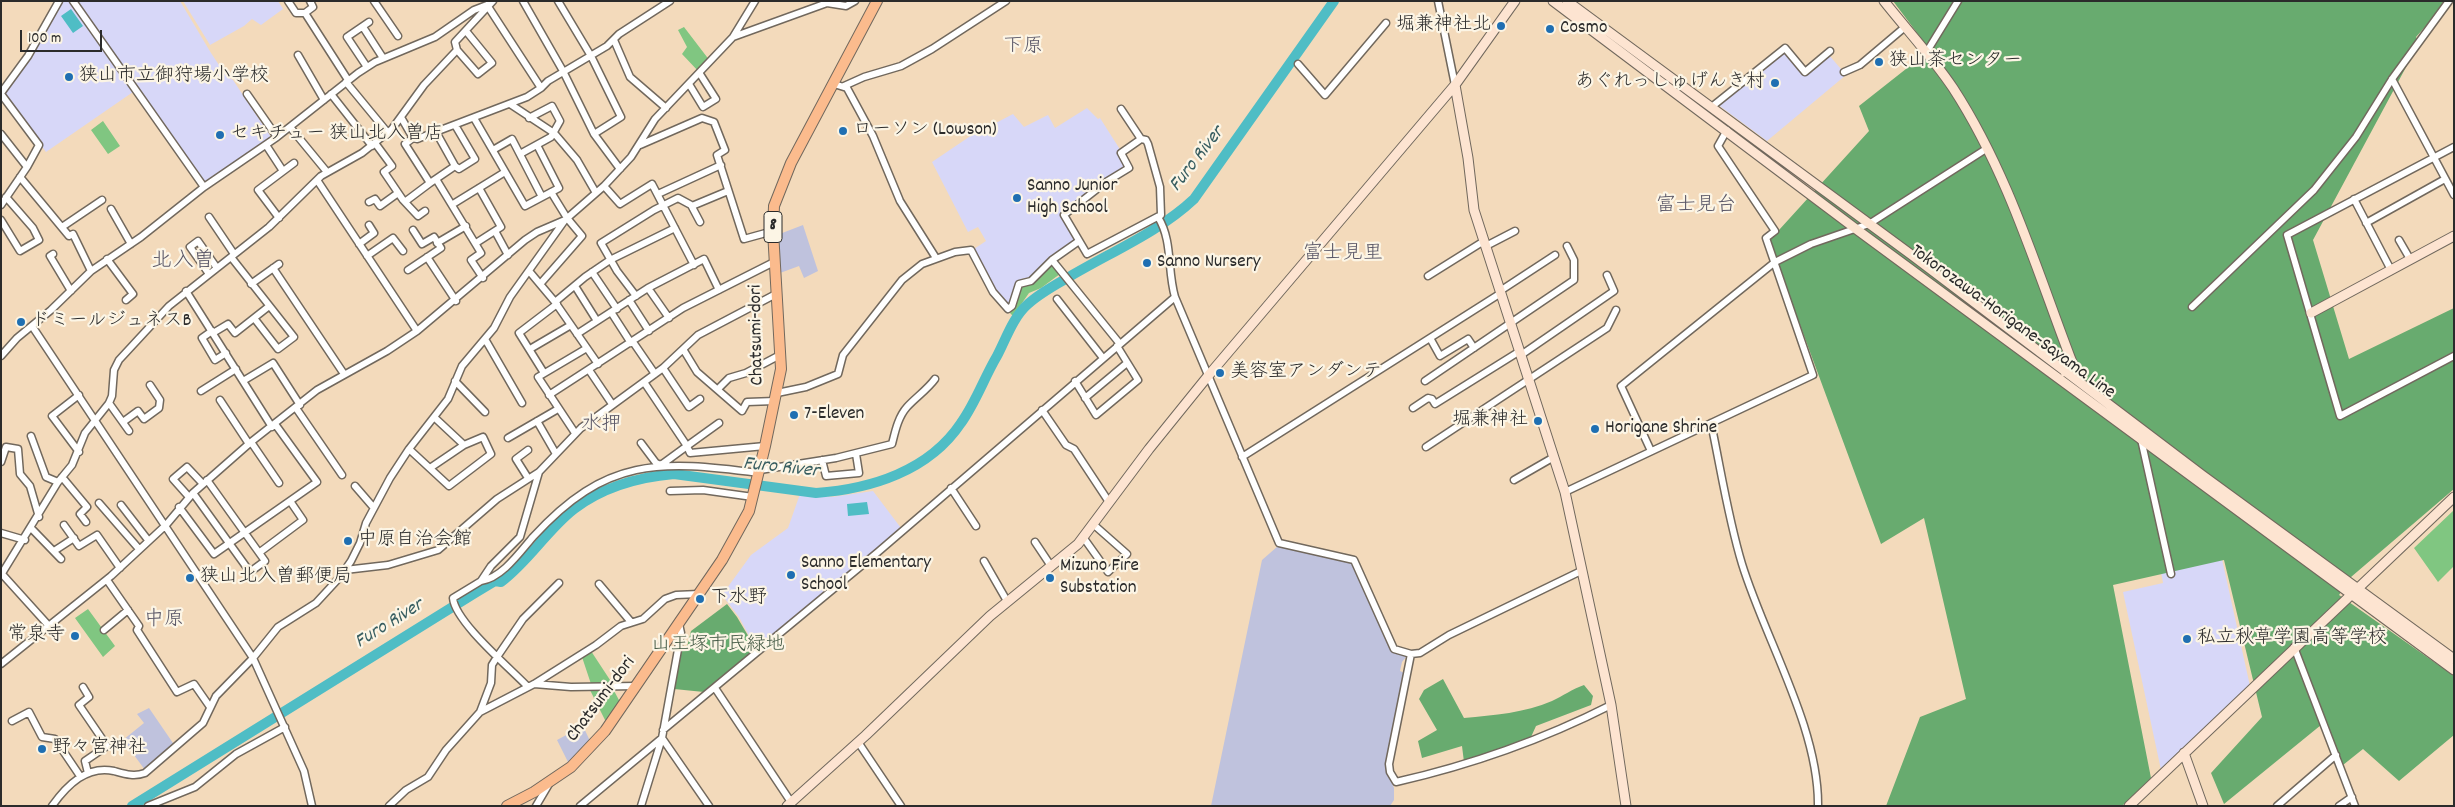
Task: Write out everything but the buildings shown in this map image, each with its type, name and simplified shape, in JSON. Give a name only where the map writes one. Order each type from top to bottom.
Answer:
[{"type":"main road","name":"Chatsumi-dori","points":[[507,806],[550,783],[588,751],[637,686],[738,534],[753,497],[776,397],[780,355],[772,231],[774,206],[783,178],[839,85],[877,1]]},
{"type":"street","points":[[1,205],[27,166],[38,145],[1,94],[28,56],[59,1]]},
{"type":"street","points":[[74,1],[204,187]]},
{"type":"street","points":[[288,1],[296,13],[305,13],[314,7],[310,1]]},
{"type":"street","points":[[374,1],[398,36]]},
{"type":"street","points":[[523,1],[563,71],[594,134],[620,168]]},
{"type":"street","points":[[558,1],[590,56],[621,117],[594,134]]},
{"type":"street","points":[[402,118],[413,138],[417,140],[510,104],[542,88],[563,71],[590,56],[654,10],[670,1]]},
{"type":"street","points":[[52,806],[80,776],[88,773],[104,769],[133,776],[145,773],[202,723],[216,696],[253,658],[278,627],[316,603],[345,570],[360,543],[366,523],[409,449],[448,399],[462,366],[494,328],[510,297],[529,270],[566,219],[604,186],[640,145],[655,119],[700,74],[733,36],[755,1]]},
{"type":"street","points":[[733,36],[827,3],[846,6],[855,1]]},
{"type":"street","points":[[936,258],[900,201],[865,121],[839,85],[892,71],[932,49],[1006,1]]},
{"type":"street","points":[[1438,1],[1468,158],[1471,195],[1565,492],[1610,705],[1626,806]]},
{"type":"street","points":[[714,688],[789,804],[858,742],[1007,601],[1052,566],[1083,537],[1208,376],[1455,85],[1515,1]]},
{"type":"street","name":"Tokorozawa-Horigane-Sayama Line","points":[[1553,1],[2140,438],[2354,591],[2454,659]]},
{"type":"street","name":"Tokorozawa-Horigane-Sayama Line","points":[[1568,1],[2066,372],[2354,591],[2454,670]]},
{"type":"street","points":[[1884,1],[1952,88],[1986,149],[2022,224],[2039,268],[2071,360],[2066,372]]},
{"type":"street","points":[[1926,53],[1958,1]]},
{"type":"street","points":[[2192,307],[2314,190],[2356,137],[2392,78],[2449,1]]},
{"type":"street","points":[[490,3],[542,88]]},
{"type":"street","points":[[466,31],[492,62],[478,74],[457,50],[455,42],[490,3]]},
{"type":"street","points":[[1,356],[17,338],[72,291],[91,271],[131,244],[204,187],[277,137],[366,67],[435,37],[474,10],[490,3]]},
{"type":"street","points":[[305,13],[347,81],[388,133]]},
{"type":"street","points":[[366,67],[348,38],[369,22]]},
{"type":"street","points":[[1298,64],[1325,95],[1386,23]]},
{"type":"street","points":[[363,27],[383,58]]},
{"type":"street","points":[[1844,72],[1860,65],[1905,27]]},
{"type":"street","points":[[614,40],[630,77],[666,108]]},
{"type":"street","points":[[1714,105],[1785,48],[1805,72],[1830,51]]},
{"type":"street","points":[[49,626],[2,575],[39,517],[60,479],[79,452],[81,440],[109,403],[112,396],[114,370],[119,360],[169,306],[279,218],[317,180],[327,172],[374,145],[388,133],[402,118],[424,85],[457,50]]},
{"type":"street","points":[[298,56],[324,100]]},
{"type":"street","points":[[689,84],[702,107],[716,99],[700,74]]},
{"type":"street","points":[[2392,78],[2454,195]]},
{"type":"street","points":[[247,94],[277,137]]},
{"type":"street","points":[[331,94],[392,166],[384,172],[398,193],[418,216],[425,211]]},
{"type":"street","points":[[510,104],[554,133],[577,160],[596,193]]},
{"type":"street","points":[[520,154],[551,137],[560,121],[552,106],[529,118]]},
{"type":"street","points":[[1121,109],[1141,140]]},
{"type":"street","points":[[474,118],[525,206],[559,188],[537,145]]},
{"type":"street","points":[[640,145],[702,118],[714,122],[725,150],[717,155],[744,239],[772,231]]},
{"type":"street","points":[[436,132],[455,166],[459,169],[475,159],[456,126]]},
{"type":"street","points":[[290,127],[327,172]]},
{"type":"street","points":[[1565,492],[1813,375],[1766,238],[1775,231],[1718,146],[1727,130]]},
{"type":"street","points":[[1,134],[27,166]]},
{"type":"street","points":[[413,138],[405,144],[453,204],[476,243],[481,253],[471,260],[483,278]]},
{"type":"street","points":[[493,150],[512,139],[542,197]]},
{"type":"street","points":[[1141,140],[1146,140],[1160,187],[1161,215],[1158,217],[1128,234],[1104,243],[1087,254],[1064,215],[1106,182],[1129,168],[1121,153],[1141,140]]},
{"type":"street","points":[[266,145],[283,172]]},
{"type":"street","points":[[2454,147],[2287,235],[2340,416],[2454,356]]},
{"type":"street","points":[[1651,451],[1621,386],[1775,262],[1810,244],[1869,224],[1986,149]]},
{"type":"street","points":[[279,218],[258,190],[294,163]]},
{"type":"street","points":[[406,201],[455,166]]},
{"type":"street","points":[[658,194],[721,166]]},
{"type":"street","points":[[453,204],[505,172]]},
{"type":"street","points":[[20,176],[69,236],[73,234],[91,271]]},
{"type":"street","points":[[2366,223],[2445,179]]},
{"type":"street","points":[[317,180],[417,331]]},
{"type":"street","points":[[604,186],[620,204],[652,184],[694,264]]},
{"type":"street","points":[[476,243],[501,227],[479,188]]},
{"type":"street","points":[[692,206],[728,191]]},
{"type":"street","points":[[540,284],[582,236],[566,219],[551,192]]},
{"type":"street","points":[[370,202],[375,198],[380,206],[398,193]]},
{"type":"street","points":[[1,220],[20,251],[39,240],[33,228],[6,197]]},
{"type":"street","points":[[636,296],[610,260],[601,243],[664,204],[678,198],[692,206],[700,222]]},
{"type":"street","points":[[2354,199],[2391,270]]},
{"type":"street","points":[[62,227],[102,200]]},
{"type":"street","points":[[111,209],[131,244]]},
{"type":"street","points":[[209,217],[251,284],[294,337],[278,349],[254,318]]},
{"type":"street","points":[[1158,217],[1165,229],[1175,297],[1279,543],[1354,560],[1394,648],[1411,654],[1420,653],[1449,635],[1582,571]]},
{"type":"street","points":[[1,664],[107,580],[166,525],[178,507],[205,482],[250,443],[274,426],[317,390],[387,351],[417,331],[456,301],[508,254],[537,232],[566,219]]},
{"type":"street","points":[[359,244],[374,233],[369,225]]},
{"type":"street","points":[[437,242],[466,226]]},
{"type":"street","points":[[544,373],[519,333],[592,272],[610,260],[676,228]]},
{"type":"street","points":[[408,270],[441,248],[434,237],[422,244],[413,230]]},
{"type":"street","points":[[495,231],[508,254]]},
{"type":"street","points":[[1428,276],[1485,244],[1515,231]]},
{"type":"street","points":[[2311,313],[2454,236]]},
{"type":"street","points":[[367,256],[393,238],[403,251]]},
{"type":"street","points":[[2399,240],[2410,260]]},
{"type":"street","points":[[209,274],[190,247],[198,241],[217,268]]},
{"type":"street","points":[[683,349],[697,372],[742,411],[747,402],[776,397],[806,388],[838,374],[843,355],[896,285],[917,267],[955,252],[968,250],[973,252],[993,292],[1007,309],[1012,306],[1019,284],[1031,281],[1052,260],[1080,241]]},
{"type":"street","points":[[1425,381],[1574,280],[1574,260],[1567,246]]},
{"type":"street","points":[[53,254],[50,256],[72,291]]},
{"type":"street","points":[[1242,456],[1430,338],[1555,255]]},
{"type":"street","points":[[428,257],[456,301]]},
{"type":"street","points":[[107,259],[133,294],[126,300]]},
{"type":"street","points":[[577,334],[648,288],[704,259],[719,290]]},
{"type":"street","points":[[1052,260],[1118,345],[1138,380],[1096,416],[1075,381]]},
{"type":"street","points":[[549,395],[669,318],[774,262]]},
{"type":"street","points":[[251,284],[276,266],[344,374]]},
{"type":"street","points":[[529,270],[556,303],[598,364]]},
{"type":"street","points":[[592,272],[632,342],[655,374]]},
{"type":"street","points":[[1413,408],[1428,398],[1432,399],[1435,404],[1521,353],[1614,291],[1607,275]]},
{"type":"street","points":[[575,286],[597,321]]},
{"type":"street","points":[[648,288],[669,318]]},
{"type":"street","points":[[178,507],[214,554],[317,482],[274,426],[243,381],[186,291]]},
{"type":"street","points":[[345,570],[388,565],[438,550],[497,499],[539,472],[575,433],[663,368],[698,335],[776,294]]},
{"type":"street","points":[[663,730],[878,552],[1175,297]]},
{"type":"street","points":[[1057,299],[1103,358]]},
{"type":"street","points":[[629,300],[649,331]]},
{"type":"street","points":[[226,353],[215,360],[202,338],[228,324],[235,333],[268,307]]},
{"type":"street","points":[[1426,447],[1607,328],[1616,310]]},
{"type":"street","points":[[530,350],[571,325]]},
{"type":"street","points":[[32,326],[253,658],[284,723],[304,771],[312,806]]},
{"type":"street","points":[[1430,338],[1440,356],[1468,339],[1474,348]]},
{"type":"street","points":[[484,339],[522,404]]},
{"type":"street","points":[[575,433],[538,377],[587,348]]},
{"type":"street","points":[[718,389],[729,378],[746,373],[780,355]]},
{"type":"street","points":[[243,381],[273,363],[342,475]]},
{"type":"street","points":[[1085,398],[1127,363]]},
{"type":"street","points":[[663,368],[688,408],[700,399]]},
{"type":"street","points":[[200,391],[236,369]]},
{"type":"street","points":[[589,370],[612,404]]},
{"type":"street","points":[[637,686],[571,687],[531,685],[478,639],[459,611],[453,598],[502,570],[554,515],[577,497],[618,474],[661,465],[684,465],[759,473],[856,454],[892,444],[906,407],[925,392],[935,379]]},
{"type":"street","points":[[456,381],[485,412]]},
{"type":"street","points":[[644,382],[690,452],[765,446]]},
{"type":"street","points":[[123,422],[138,411],[144,419],[159,408],[160,400],[150,384]]},
{"type":"street","points":[[79,395],[52,416],[79,452]]},
{"type":"street","points":[[220,400],[279,483]]},
{"type":"street","points":[[109,403],[129,431]]},
{"type":"street","points":[[508,438],[558,409]]},
{"type":"street","points":[[1042,410],[1066,445],[1074,449],[1109,502]]},
{"type":"street","points":[[434,417],[464,445]]},
{"type":"street","points":[[537,421],[556,454]]},
{"type":"street","points":[[661,465],[719,423]]},
{"type":"street","points":[[1710,423],[1742,563],[1799,713],[1815,771],[1818,806]]},
{"type":"street","points":[[31,436],[46,477],[60,479],[87,508],[80,514],[86,522]]},
{"type":"street","points":[[409,449],[449,486],[491,454],[483,437],[464,445],[430,468]]},
{"type":"street","points":[[2140,438],[2171,574]]},
{"type":"street","points":[[641,442],[656,463],[661,465]]},
{"type":"street","points":[[1,462],[6,447],[18,449],[20,474],[30,486],[39,517]]},
{"type":"street","points":[[528,450],[516,459],[528,478]]},
{"type":"street","points":[[822,460],[826,476],[853,475],[858,474],[860,470],[856,454]]},
{"type":"street","points":[[1514,480],[1554,458]]},
{"type":"street","points":[[187,467],[205,482],[246,532],[266,561],[250,572],[191,495],[173,479],[187,467]]},
{"type":"street","points":[[481,581],[491,566],[520,537],[539,472]]},
{"type":"street","points":[[355,486],[374,508]]},
{"type":"street","points":[[951,488],[976,526]]},
{"type":"street","points":[[670,491],[703,490],[753,497]]},
{"type":"street","points":[[2129,806],[2294,647],[2454,497]]},
{"type":"street","points":[[260,552],[303,520],[290,501]]},
{"type":"street","points":[[99,503],[139,549]]},
{"type":"street","points":[[121,506],[148,540]]},
{"type":"street","points":[[1083,537],[1108,572],[1127,554],[1093,524]]},
{"type":"street","points":[[64,525],[79,546],[97,536],[120,568]]},
{"type":"street","points":[[31,528],[61,559]]},
{"type":"street","points":[[1,533],[25,540]]},
{"type":"street","points":[[54,551],[74,538]]},
{"type":"street","points":[[1035,542],[1052,566]]},
{"type":"street","points":[[984,562],[1007,601]]},
{"type":"street","points":[[107,580],[138,626],[137,630],[177,692],[194,684],[210,707]]},
{"type":"street","points":[[480,712],[491,683],[492,665],[523,618],[559,583]]},
{"type":"street","points":[[599,584],[631,622]]},
{"type":"street","points":[[389,806],[406,790],[428,776],[446,750],[480,712],[531,685],[596,645],[621,626],[643,619],[672,596],[699,594]]},
{"type":"street","points":[[104,630],[128,610]]},
{"type":"street","points":[[641,806],[662,738],[681,633],[679,624]]},
{"type":"street","points":[[2294,647],[2355,806]]},
{"type":"street","points":[[1411,654],[1389,764],[1390,772],[1396,782],[1500,753],[1559,730],[1610,705]]},
{"type":"street","points":[[82,687],[89,697],[79,705],[106,746],[84,761],[88,773]]},
{"type":"street","points":[[12,721],[29,712],[42,737],[55,739],[80,776]]},
{"type":"street","points":[[148,806],[195,787],[236,754],[284,723]]},
{"type":"street","points":[[580,806],[662,738]]},
{"type":"street","points":[[662,738],[709,806]]},
{"type":"street","points":[[858,742],[901,806]]},
{"type":"street","points":[[2184,753],[2203,806]]},
{"type":"street","points":[[2278,806],[2336,755]]},
{"type":"street","points":[[536,806],[550,783]]},
{"type":"street","points":[[2339,806],[2352,797]]},
{"type":"shaded area","name":"狭山市立御狩場小学校","points":[[61,1],[69,1],[133,92],[46,152],[5,96],[5,90]]},
{"type":"shaded area","points":[[77,1],[180,1],[227,77],[233,80],[271,137],[230,168],[205,183]]},
{"type":"shaded area","points":[[183,1],[278,1],[283,9],[261,25],[252,19],[244,26],[210,45]]},
{"type":"shaded area","points":[[1784,51],[1805,74],[1829,55],[1846,75],[1767,141],[1717,104]]},
{"type":"shaded area","name":"Sanno Junior High School","points":[[1087,108],[1098,119],[1100,118],[1121,151],[1125,168],[1061,215],[1075,242],[1049,257],[1031,277],[1021,279],[1015,287],[1009,306],[997,294],[974,249],[986,241],[978,227],[968,232],[932,162],[969,137],[1013,114],[1024,127],[1048,115],[1055,128]]},
{"type":"shaded area","points":[[803,225],[818,271],[804,278],[799,266],[780,273],[777,235]]},
{"type":"shaded area","name":"Sanno Elementary School","points":[[873,491],[901,528],[756,649],[739,617],[722,595],[751,555],[788,528],[800,494],[832,497]]},
{"type":"shaded area","points":[[1278,546],[1353,562],[1393,650],[1407,656],[1402,662],[1400,671],[1407,674],[1386,769],[1394,788],[1394,800],[1390,806],[1211,806],[1262,560]]},
{"type":"shaded area","name":"私立秋草学園高等学校","points":[[2222,559],[2250,686],[2161,770],[2123,592],[2163,583],[2161,572]]},
{"type":"shaded area","points":[[149,708],[175,746],[145,770],[123,740],[144,723],[137,714]]},
{"type":"shaded area","points":[[583,726],[590,741],[568,762],[557,740]]},
{"type":"green space","points":[[1893,1],[2448,1],[2416,37],[2419,43],[2313,240],[2349,359],[2454,308],[2454,489],[2351,577],[2339,595],[2454,676],[2454,735],[2399,781],[2363,749],[2338,769],[2321,725],[2224,804],[2211,773],[2262,717],[2224,560],[2113,585],[2151,778],[2122,806],[1886,806],[1920,717],[1966,699],[1924,518],[1881,544],[1769,241],[1869,131],[1859,106],[1930,50]]},
{"type":"green space","points":[[684,27],[710,61],[699,72],[682,54],[687,47],[678,30]]},
{"type":"green space","points":[[103,121],[120,146],[108,154],[91,130]]},
{"type":"green space","points":[[1052,264],[1060,274],[1041,288],[1029,293],[1013,316],[1010,313],[1015,305],[1019,286]]},
{"type":"green space","points":[[2454,510],[2454,566],[2438,582],[2414,548]]},
{"type":"green space","name":"山王塚市民緑地","points":[[727,604],[756,649],[704,692],[674,689],[679,650],[687,647],[691,631]]},
{"type":"green space","points":[[88,609],[115,646],[103,657],[75,618]]},
{"type":"green space","points":[[591,651],[612,683],[591,684],[582,657]]},
{"type":"green space","points":[[1443,679],[1464,718],[1509,713],[1542,705],[1584,685],[1593,696],[1591,705],[1536,726],[1531,737],[1520,744],[1464,762],[1462,746],[1422,758],[1418,741],[1437,730],[1419,699],[1424,690]]},
{"type":"green space","points":[[612,687],[620,702],[606,722],[590,690]]},
{"type":"water","points":[[71,9],[83,26],[73,33],[61,16]]},
{"type":"water","points":[[867,502],[869,514],[848,516],[847,504]]},
{"type":"waterway","name":"Furo River","points":[[132,806],[475,593],[495,581],[501,582],[520,565],[564,517],[585,501],[609,489],[622,484],[674,474],[816,493],[837,491],[878,482],[916,465],[933,454],[948,440],[966,415],[1014,322],[1023,309],[1053,286],[1166,222],[1194,199],[1334,1]]},
{"type":"place","name":"堀兼神社北","points":[[1501,26]]},
{"type":"place","name":"Cosmo","points":[[1550,29]]},
{"type":"place","name":"狭山茶センター","points":[[1879,62]]},
{"type":"place","name":"狭山市立御狩場小学校","points":[[69,77]]},
{"type":"place","name":"あぐれっしゅげんき村","points":[[1775,83]]},
{"type":"place","name":"ローソン (Lowson)","points":[[843,131]]},
{"type":"place","name":"セキチュー 狭山北入曽店","points":[[220,135]]},
{"type":"place","name":"Sanno Junior High School","points":[[1017,198]]},
{"type":"place","name":"Sanno Nursery","points":[[1147,263]]},
{"type":"place","name":"ドミールジュネスB","points":[[21,322]]},
{"type":"place","name":"美容室アンダンテ","points":[[1220,373]]},
{"type":"place","name":"7-Eleven","points":[[794,415]]},
{"type":"place","name":"堀兼神社","points":[[1538,421]]},
{"type":"place","name":"Horigane Shrine","points":[[1595,429]]},
{"type":"place","name":"中原自治会館","points":[[348,541]]},
{"type":"place","name":"Sanno Elementary School","points":[[791,575]]},
{"type":"place","name":"狭山北入曽郵便局","points":[[190,578]]},
{"type":"place","name":"Mizuno Fire Substation","points":[[1050,578]]},
{"type":"place","name":"下水野","points":[[700,599]]},
{"type":"place","name":"常泉寺","points":[[75,636]]},
{"type":"place","name":"私立秋草学園高等学校","points":[[2187,639]]},
{"type":"place","name":"野々宮神社","points":[[42,749]]},
{"type":"district","name":"下原","points":[[1023,48]]},
{"type":"district","name":"富士見台","points":[[1696,207]]},
{"type":"district","name":"富士見里","points":[[1343,255]]},
{"type":"district","name":"北入曽","points":[[183,263]]},
{"type":"district","name":"水押","points":[[601,426]]},
{"type":"district","name":"中原","points":[[164,621]]}]
